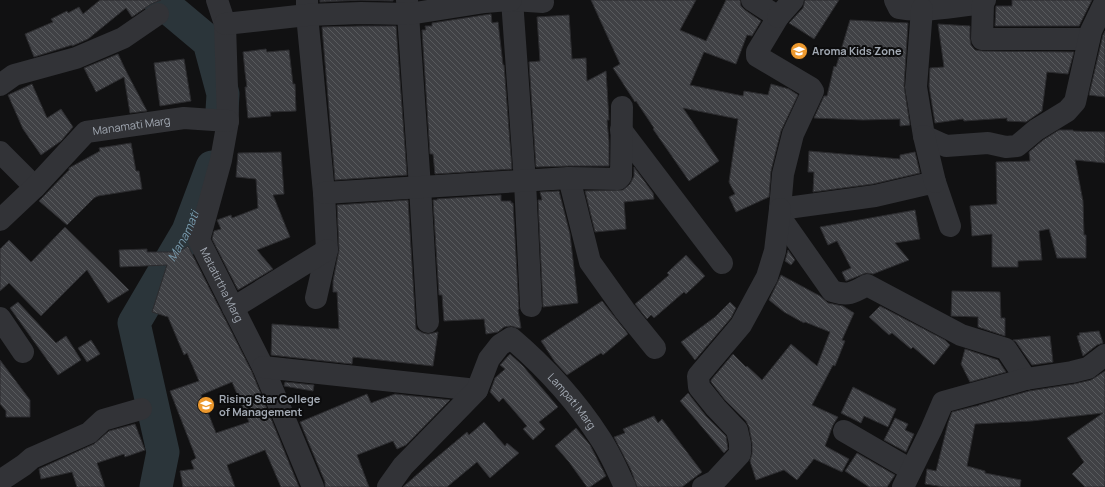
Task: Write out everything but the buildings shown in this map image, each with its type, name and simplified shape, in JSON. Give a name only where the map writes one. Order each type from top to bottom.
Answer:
[{"type":"street","name":"Matatirtha Marg","points":[[217,0],[225,24],[228,121],[221,160],[199,240],[263,367],[313,487]]},
{"type":"street","points":[[225,24],[307,8],[361,13],[408,7],[485,1],[512,0],[543,2]]},
{"type":"street","points":[[512,0],[525,182],[531,306]]},
{"type":"street","points":[[752,0],[778,17]]},
{"type":"street","points":[[703,487],[715,481],[740,454],[740,443],[737,430],[699,387],[698,376],[741,325],[767,277],[775,251],[783,174],[793,134],[813,91],[811,88],[783,70],[757,56],[757,52],[778,17],[793,0]]},
{"type":"street","points":[[894,0],[899,8],[922,9],[984,2],[982,39],[1089,40]]},
{"type":"street","points":[[924,136],[946,146],[988,143],[1006,147],[1017,146],[1036,130],[1068,111],[1075,102],[1091,32],[1105,2]]},
{"type":"street","points":[[408,7],[428,322]]},
{"type":"street","points":[[307,8],[324,193],[327,250],[316,298]]},
{"type":"street","points":[[922,9],[916,88],[924,136],[935,182],[950,226]]},
{"type":"street","points":[[0,85],[14,75],[76,58],[123,38],[158,14]]},
{"type":"street","points":[[324,193],[525,182],[569,178],[618,179],[621,176],[622,107]]},
{"type":"street","name":"Manamati Marg","points":[[0,220],[35,187],[86,132],[184,118],[228,121]]},
{"type":"street","points":[[621,130],[722,263]]},
{"type":"street","points":[[0,152],[35,187]]},
{"type":"street","points":[[569,178],[590,262],[625,311],[655,348]]},
{"type":"street","points":[[780,213],[875,196],[935,182]]},
{"type":"street","points":[[780,213],[832,291],[841,294],[852,294],[867,285],[961,335],[1006,349],[1026,379]]},
{"type":"street","points":[[234,308],[327,250]]},
{"type":"street","points":[[0,318],[24,352]]},
{"type":"street","name":"Lampati Marg","points":[[477,390],[489,359],[500,345],[511,338],[531,355],[567,394],[600,438],[625,487]]},
{"type":"street","points":[[844,431],[909,482],[943,402],[1026,379],[1088,368],[1105,355]]},
{"type":"street","points":[[263,367],[477,390]]},
{"type":"street","points":[[388,487],[403,466],[477,390]]},
{"type":"street","points":[[0,481],[32,458],[89,433],[103,420],[141,409]]},
{"type":"waterway","name":"Manamati","points":[[159,0],[209,42],[223,94],[222,111]]},
{"type":"waterway","name":"Manamati","points":[[156,487],[163,452],[134,323],[188,231],[212,167]]},
{"type":"place","name":"Aroma Kids Zone","points":[[799,51]]},
{"type":"place","name":"Rising Star College of Management","points":[[206,405]]}]
